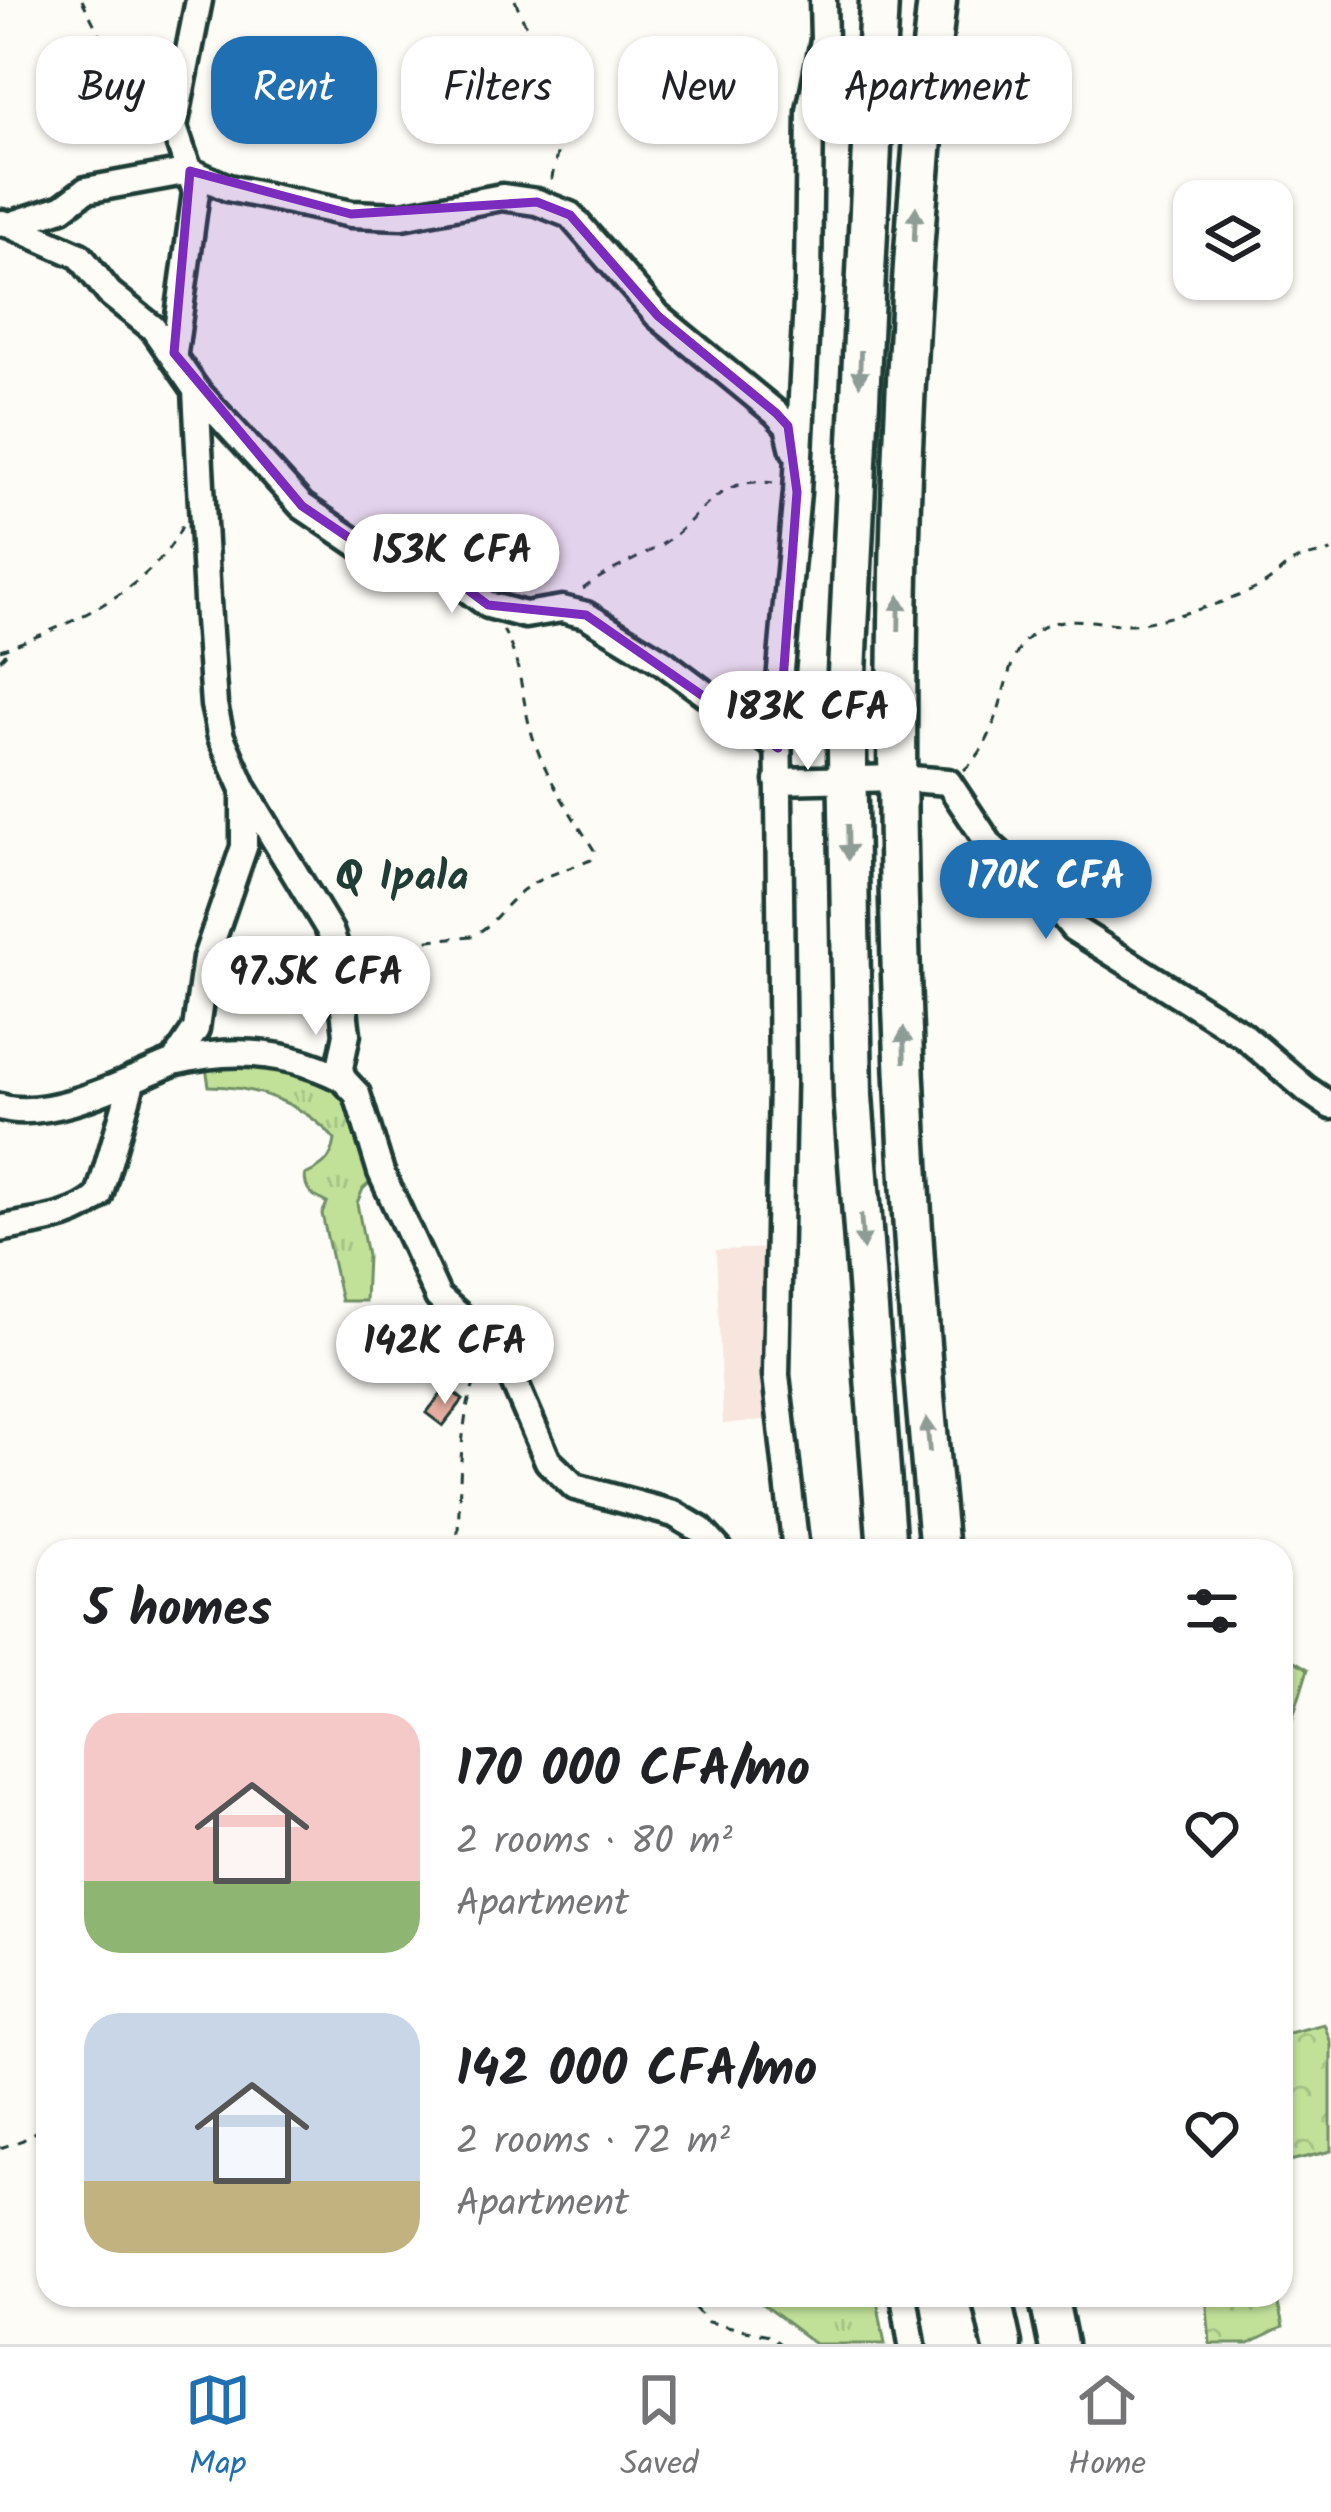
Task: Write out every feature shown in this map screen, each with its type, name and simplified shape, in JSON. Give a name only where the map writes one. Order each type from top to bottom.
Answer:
[{"type":"highway","points":[[879,0],[846,694],[854,1096],[886,1539]]},
{"type":"highway","points":[[937,0],[917,180],[901,526],[897,778],[904,1070],[938,1539]]},
{"type":"highway","points":[[994,2307],[1002,2344]]},
{"type":"highway","points":[[1050,2307],[1058,2344]]},
{"type":"street","points":[[187,64],[200,0]]},
{"type":"street","points":[[795,1539],[776,1375],[782,1084],[779,679],[797,492],[808,283],[810,111],[824,40],[823,0]]},
{"type":"street","points":[[174,353],[196,192],[180,144]]},
{"type":"street","points":[[5,224],[62,208],[86,190],[190,171],[227,188],[350,214],[401,216],[502,197],[547,206],[570,215],[658,316],[776,413],[788,426],[796,459]]},
{"type":"street","points":[[5,224],[80,256],[109,293],[153,328],[196,390],[302,506],[367,550],[421,555],[488,605],[525,615],[562,609],[586,615],[663,662],[778,748]]},
{"type":"street","points":[[196,390],[214,705],[221,737],[244,790],[337,951],[347,1034],[340,1067],[343,1079]]},
{"type":"street","points":[[778,781],[897,778],[948,782],[990,845],[1073,928],[1244,1035],[1331,1106]]},
{"type":"street","points":[[174,1062],[196,1030],[206,958],[244,848],[244,790]]},
{"type":"street","points":[[0,1107],[31,1112],[174,1062],[237,1052],[316,1064],[343,1079],[357,1094],[380,1172],[438,1298],[496,1348],[548,1461],[574,1487],[686,1520],[707,1539]]},
{"type":"street","points":[[0,1228],[64,1216],[99,1196],[133,1079]]},
{"type":"street","points":[[906,2307],[912,2344]]},
{"type":"path","points":[[82,0],[100,36]]},
{"type":"path","points":[[515,0],[557,102],[556,154],[547,206]]},
{"type":"path","points":[[562,609],[592,582],[664,544],[700,507],[720,494],[752,481],[797,492]]},
{"type":"path","points":[[0,650],[115,596],[171,550],[182,525]]},
{"type":"path","points":[[948,782],[975,760],[995,724],[1024,641],[1038,630],[1059,620],[1136,624],[1168,617],[1264,585],[1292,562],[1331,551]]},
{"type":"path","points":[[337,951],[472,936],[489,928],[516,895],[591,860],[594,850],[546,771],[530,729],[519,663],[488,605]]},
{"type":"path","points":[[0,660],[14,645]]},
{"type":"path","points":[[457,1539],[461,1441],[475,1378],[496,1348]]},
{"type":"path","points":[[0,2148],[36,2131]]},
{"type":"path","points":[[694,2307],[708,2322],[769,2335],[780,2344]]},
{"type":"highlighted area","points":[[190,171],[351,214],[537,202],[570,215],[658,316],[776,413],[788,426],[797,492],[778,748],[586,615],[488,605],[421,555],[367,550],[302,506],[174,353]]},
{"type":"shaded area","points":[[777,1248],[781,1418],[723,1424],[716,1250]]},
{"type":"green space","points":[[204,1055],[343,1079],[381,1172],[363,1189],[357,1203],[367,1256],[365,1301],[341,1301],[322,1214],[327,1203],[311,1193],[305,1181],[305,1175],[329,1158],[335,1140],[309,1116],[278,1100],[244,1089],[209,1086]]},
{"type":"green space","points":[[1293,1660],[1308,1669],[1293,1717]]},
{"type":"green space","points":[[1324,2024],[1331,2043],[1331,2151],[1293,2160],[1293,2032]]},
{"type":"green space","points":[[766,2307],[878,2307],[885,2344],[815,2344]]},
{"type":"green space","points":[[1207,2307],[1279,2307],[1283,2327],[1249,2344],[1210,2344]]},
{"type":"building","points":[[447,1387],[463,1400],[443,1426],[426,1413]]},
{"type":"district","name":"Q Ipala","points":[[402,875]]}]
